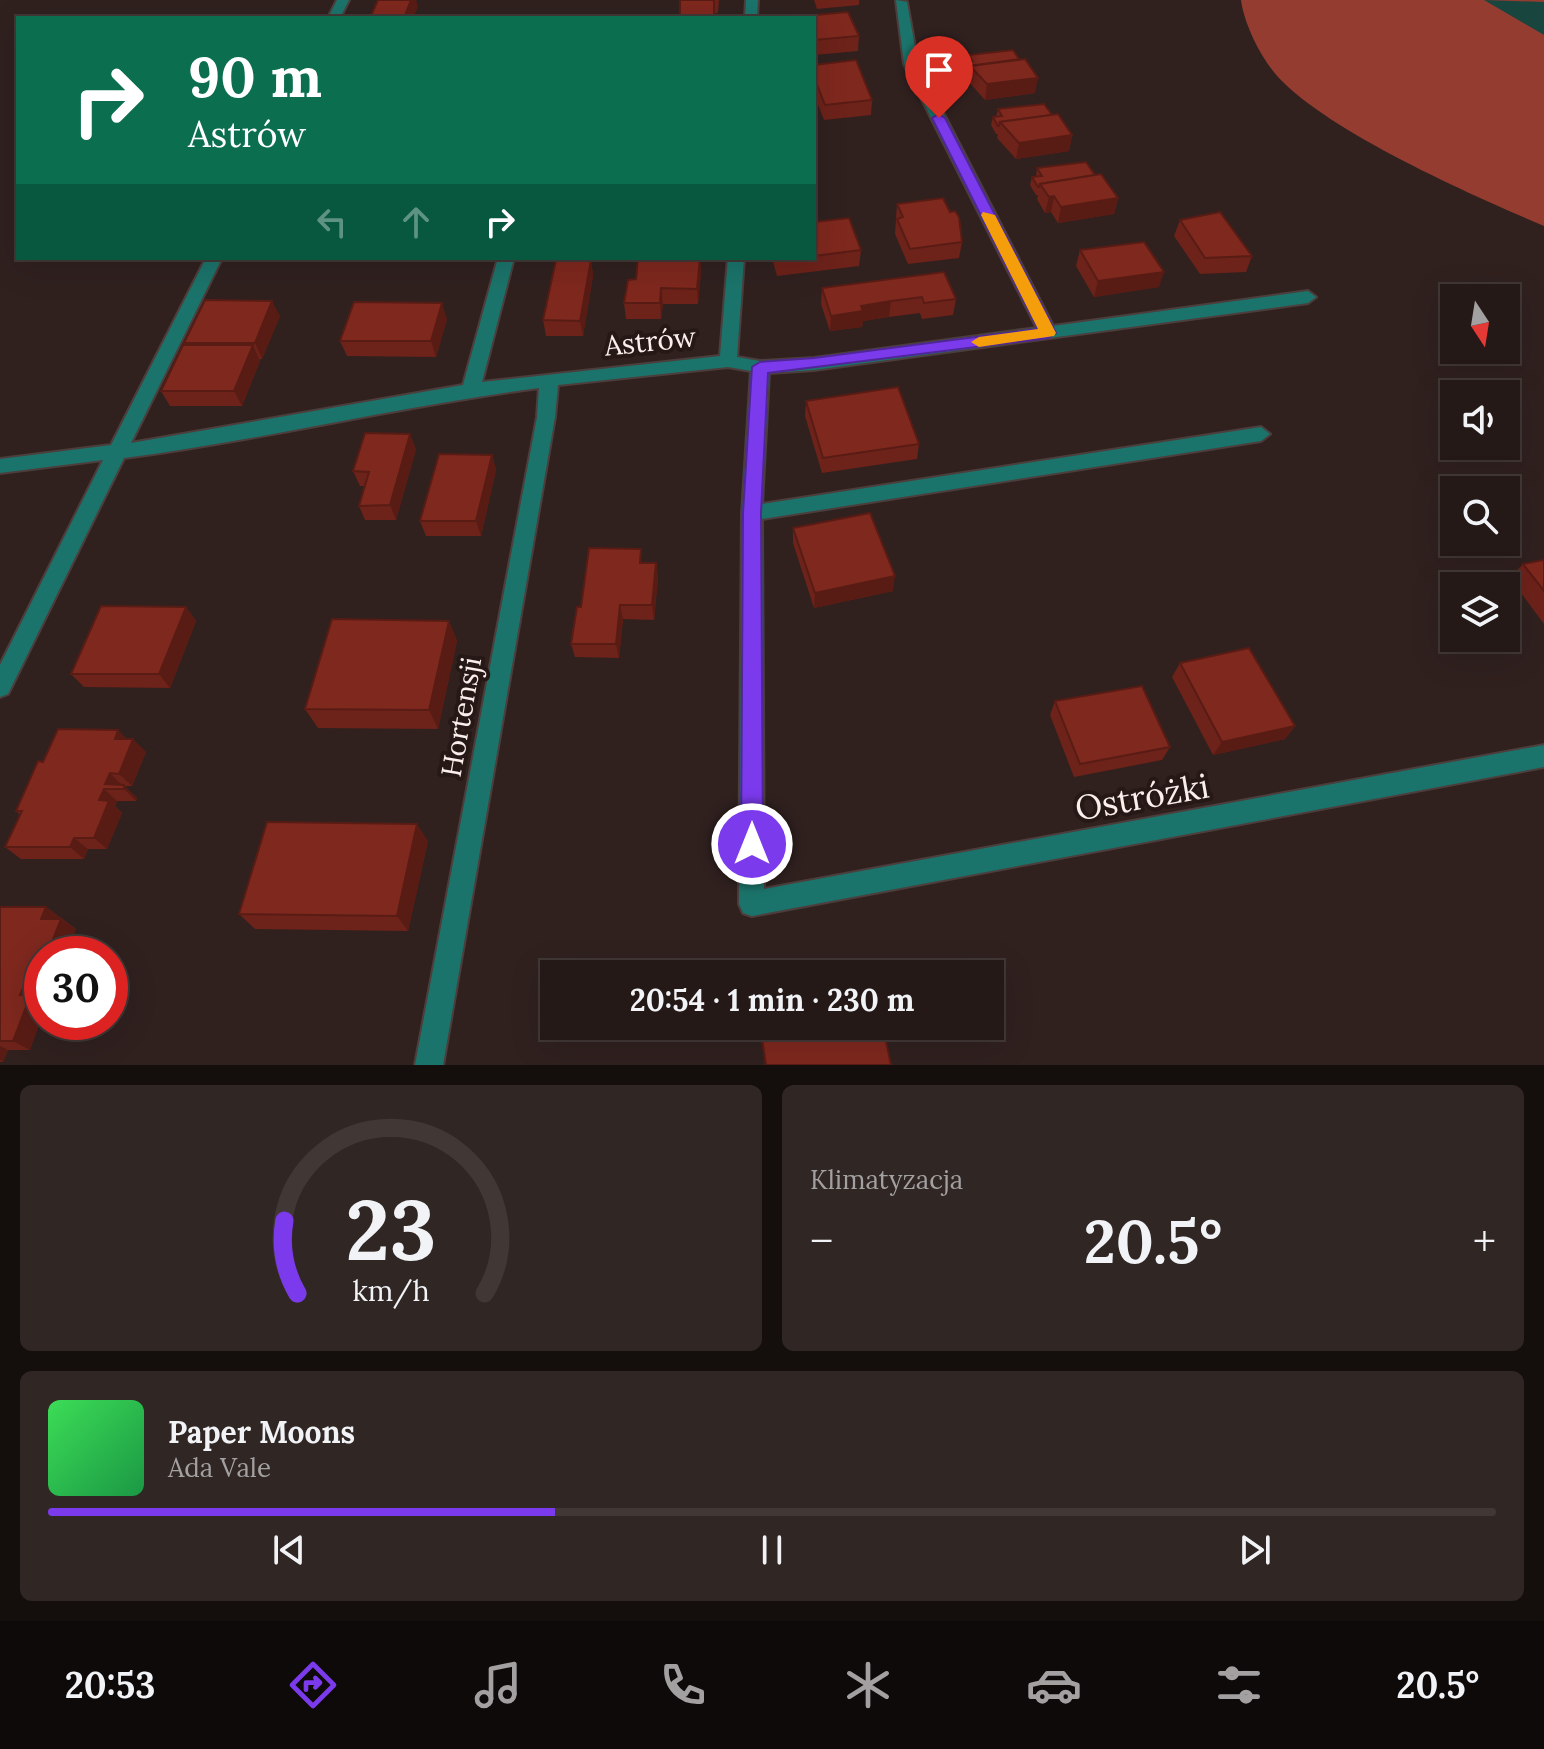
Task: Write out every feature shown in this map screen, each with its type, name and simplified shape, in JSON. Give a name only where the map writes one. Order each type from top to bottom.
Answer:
[{"type":"street","points":[[901,2],[911,64],[1048,333]]},
{"type":"street","points":[[0,687],[213,260]]},
{"type":"street","points":[[471,390],[505,260]]},
{"type":"street","points":[[728,361],[736,260]]},
{"type":"street","name":"Astrów","points":[[0,466],[179,444],[471,390],[728,361],[760,367],[814,364],[1308,297]]},
{"type":"street","points":[[760,367],[752,513],[1261,434]]},
{"type":"street","name":"Hortensji","points":[[429,1065],[546,417],[549,380]]},
{"type":"street","name":"Ostróżki","points":[[752,513],[752,904],[1544,756]]},
{"type":"shaded area","points":[[1241,0],[1544,0],[1544,226],[1438,178],[1321,112],[1291,89],[1270,67],[1252,35]]},
{"type":"water","points":[[1484,0],[1544,2],[1544,35]]},
{"type":"building","points":[[378,0],[411,0],[405,16],[371,16]]},
{"type":"building","points":[[680,0],[714,0],[714,16],[680,16]]},
{"type":"building","points":[[848,12],[859,36],[816,40],[816,16],[804,16]]},
{"type":"building","points":[[1013,50],[1019,59],[970,66],[968,70],[964,62],[972,61],[969,55]]},
{"type":"building","points":[[1025,59],[1038,78],[987,84],[970,66]]},
{"type":"building","points":[[856,60],[872,100],[825,105],[816,82],[816,65]]},
{"type":"building","points":[[1044,104],[1052,115],[1000,122],[999,126],[993,117],[1002,116],[998,109]]},
{"type":"building","points":[[1058,114],[1072,135],[1019,143],[1000,122]]},
{"type":"building","points":[[1086,162],[1095,175],[1040,184],[1039,187],[1032,177],[1042,176],[1037,168]]},
{"type":"building","points":[[1101,174],[1118,198],[1061,207],[1040,184]]},
{"type":"building","points":[[943,198],[950,212],[955,211],[959,217],[962,242],[910,249],[897,219],[903,217],[897,204]]},
{"type":"building","points":[[1220,212],[1252,256],[1205,258],[1180,220]]},
{"type":"building","points":[[849,218],[861,250],[816,256],[816,222]]},
{"type":"building","points":[[1144,242],[1164,272],[1098,281],[1080,250]]},
{"type":"building","points":[[556,260],[591,260],[580,321],[543,320]]},
{"type":"building","points":[[638,260],[700,260],[697,289],[661,288],[660,303],[624,303],[628,280],[636,279]]},
{"type":"building","points":[[944,272],[956,299],[924,303],[922,297],[891,301],[861,306],[863,311],[831,316],[822,288]]},
{"type":"building","points":[[205,300],[272,301],[255,343],[184,343]]},
{"type":"building","points":[[354,302],[442,303],[431,341],[340,341]]},
{"type":"building","points":[[183,345],[253,345],[234,391],[161,391]]},
{"type":"building","points":[[898,387],[919,444],[823,458],[806,401]]},
{"type":"building","points":[[365,433],[410,434],[390,505],[359,506],[369,472],[353,471]]},
{"type":"building","points":[[439,454],[492,455],[476,521],[420,521]]},
{"type":"building","points":[[870,513],[895,576],[815,593],[793,528]]},
{"type":"building","points":[[589,548],[641,549],[640,563],[656,563],[652,605],[620,605],[616,644],[571,644],[577,607],[581,607]]},
{"type":"building","points":[[1544,560],[1544,591],[1523,564]]},
{"type":"building","points":[[101,606],[186,607],[159,674],[71,674]]},
{"type":"building","points":[[332,619],[449,621],[429,710],[305,709]]},
{"type":"building","points":[[1249,648],[1295,726],[1222,742],[1180,663]]},
{"type":"building","points":[[1142,686],[1170,747],[1080,764],[1055,701]]},
{"type":"building","points":[[58,729],[118,730],[115,739],[133,739],[119,774],[110,773],[105,784],[124,785],[124,789],[104,789],[99,800],[109,801],[94,838],[74,838],[70,847],[5,847],[22,811],[16,811],[38,761],[43,762]]},
{"type":"building","points":[[267,822],[417,824],[397,916],[239,914]]},
{"type":"building","points":[[0,907],[46,907],[41,919],[61,919],[54,936],[24,936],[24,985],[20,995],[24,995],[24,1012],[13,1041],[0,1041]]},
{"type":"building","points":[[762,1040],[886,1040],[891,1065],[766,1065]]},
{"type":"slow traffic","points":[[979,342],[1048,333],[988,215]]},
{"type":"route","points":[[752,844],[752,513],[760,367],[814,364],[1048,333],[939,118]]}]
